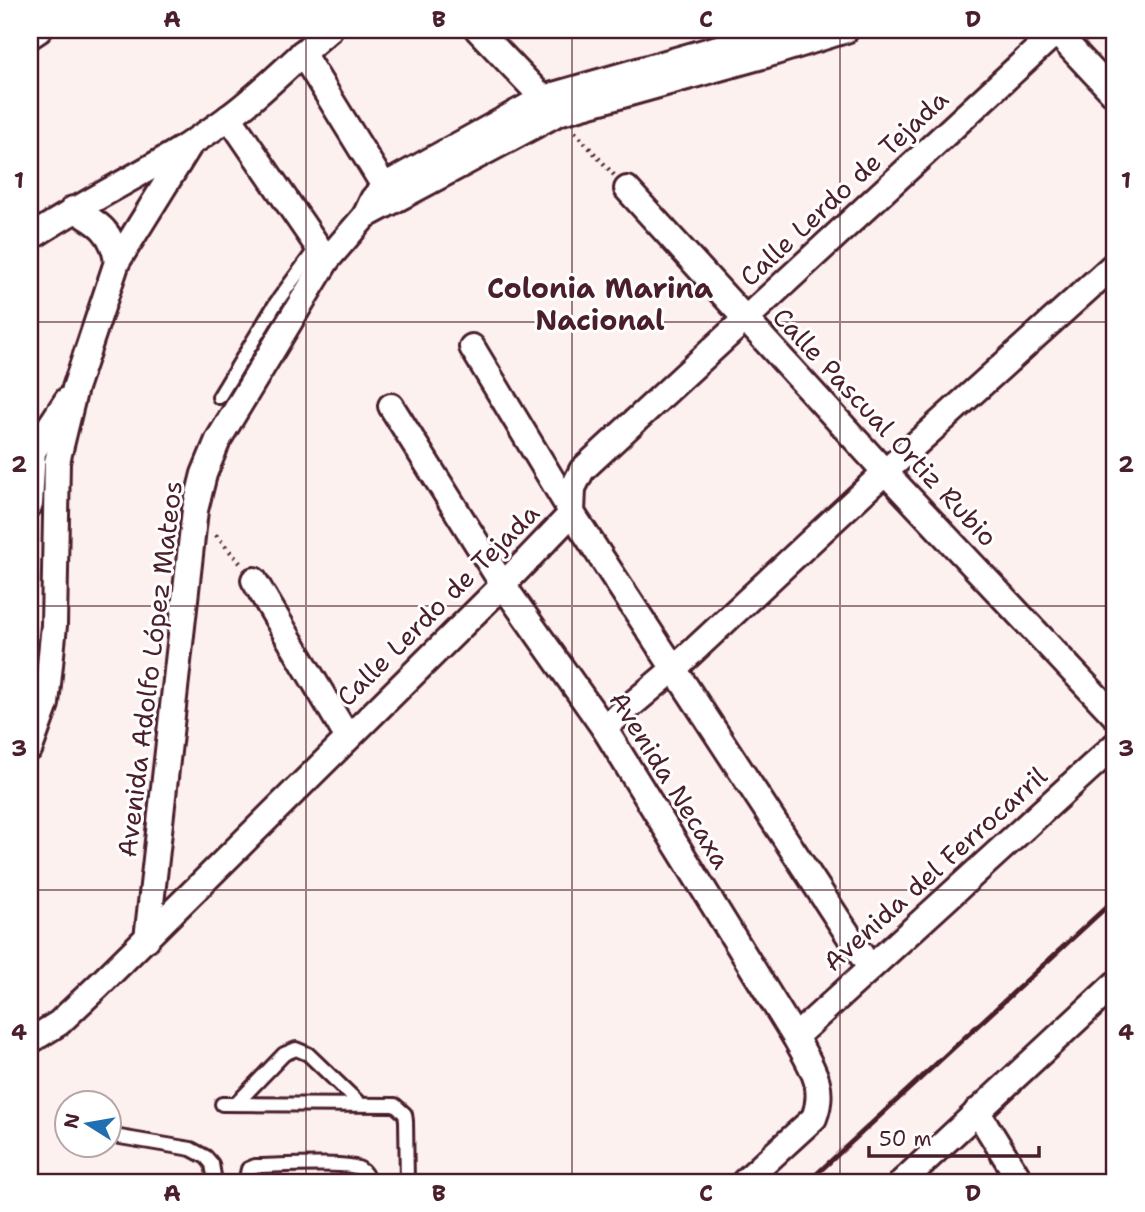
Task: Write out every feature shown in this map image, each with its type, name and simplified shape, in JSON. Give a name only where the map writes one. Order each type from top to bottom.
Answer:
[{"type":"street","points":[[30,36],[39,30]]},
{"type":"street","points":[[302,53],[316,30]]},
{"type":"street","points":[[30,238],[73,209],[191,143],[229,117],[329,30]]},
{"type":"street","points":[[478,30],[550,106]]},
{"type":"street","points":[[365,216],[384,186],[550,106],[781,30]]},
{"type":"street","name":"Avenida Adolfo López Mateos","points":[[148,939],[195,510],[204,474],[218,440],[322,253],[365,216],[550,106],[765,55],[846,30]]},
{"type":"street","name":"Calle Lerdo de Tejada","points":[[30,1041],[59,1023],[148,939],[503,585],[572,513],[573,488],[582,470],[1056,32],[1115,95]]},
{"type":"street","points":[[302,53],[384,186]]},
{"type":"street","points":[[229,117],[322,253]]},
{"type":"street","points":[[30,748],[46,704],[54,625],[57,462],[75,388],[117,262],[191,143]]},
{"type":"street","name":"Calle Pascual Ortiz Rubio","points":[[627,189],[885,472],[1115,716]]},
{"type":"street","points":[[73,209],[105,230],[115,244],[117,262]]},
{"type":"street","points":[[604,729],[675,668],[885,472],[1115,264]]},
{"type":"street","points":[[472,347],[572,513],[870,968]]},
{"type":"street","points":[[30,504],[31,453],[75,388]]},
{"type":"street","name":"Avenida Necaxa","points":[[391,406],[503,585],[604,729],[795,1037],[815,1074],[820,1089],[820,1103],[814,1118],[744,1182]]},
{"type":"street","points":[[254,580],[348,738]]},
{"type":"street","name":"Avenida del Ferrocarril","points":[[795,1037],[1115,745]]},
{"type":"street","points":[[902,1182],[1115,984]]},
{"type":"street","points":[[977,1111],[1021,1182]]},
{"type":"lane","points":[[219,397],[276,303],[322,253]]},
{"type":"lane","points":[[236,1104],[284,1054],[296,1049],[308,1054],[360,1104]]},
{"type":"lane","points":[[222,1104],[395,1105],[405,1114],[407,1182]]},
{"type":"lane","points":[[122,1138],[199,1152],[212,1164],[215,1182]]},
{"type":"lane","points":[[245,1182],[248,1168],[255,1166],[358,1167],[368,1182]]},
{"type":"path","points":[[550,106],[627,189]]},
{"type":"path","points":[[195,510],[254,580]]},
{"type":"railway","points":[[808,1182],[1115,899]]},
{"type":"district","name":"Colonia Marina Nacional","points":[[600,304]]}]
